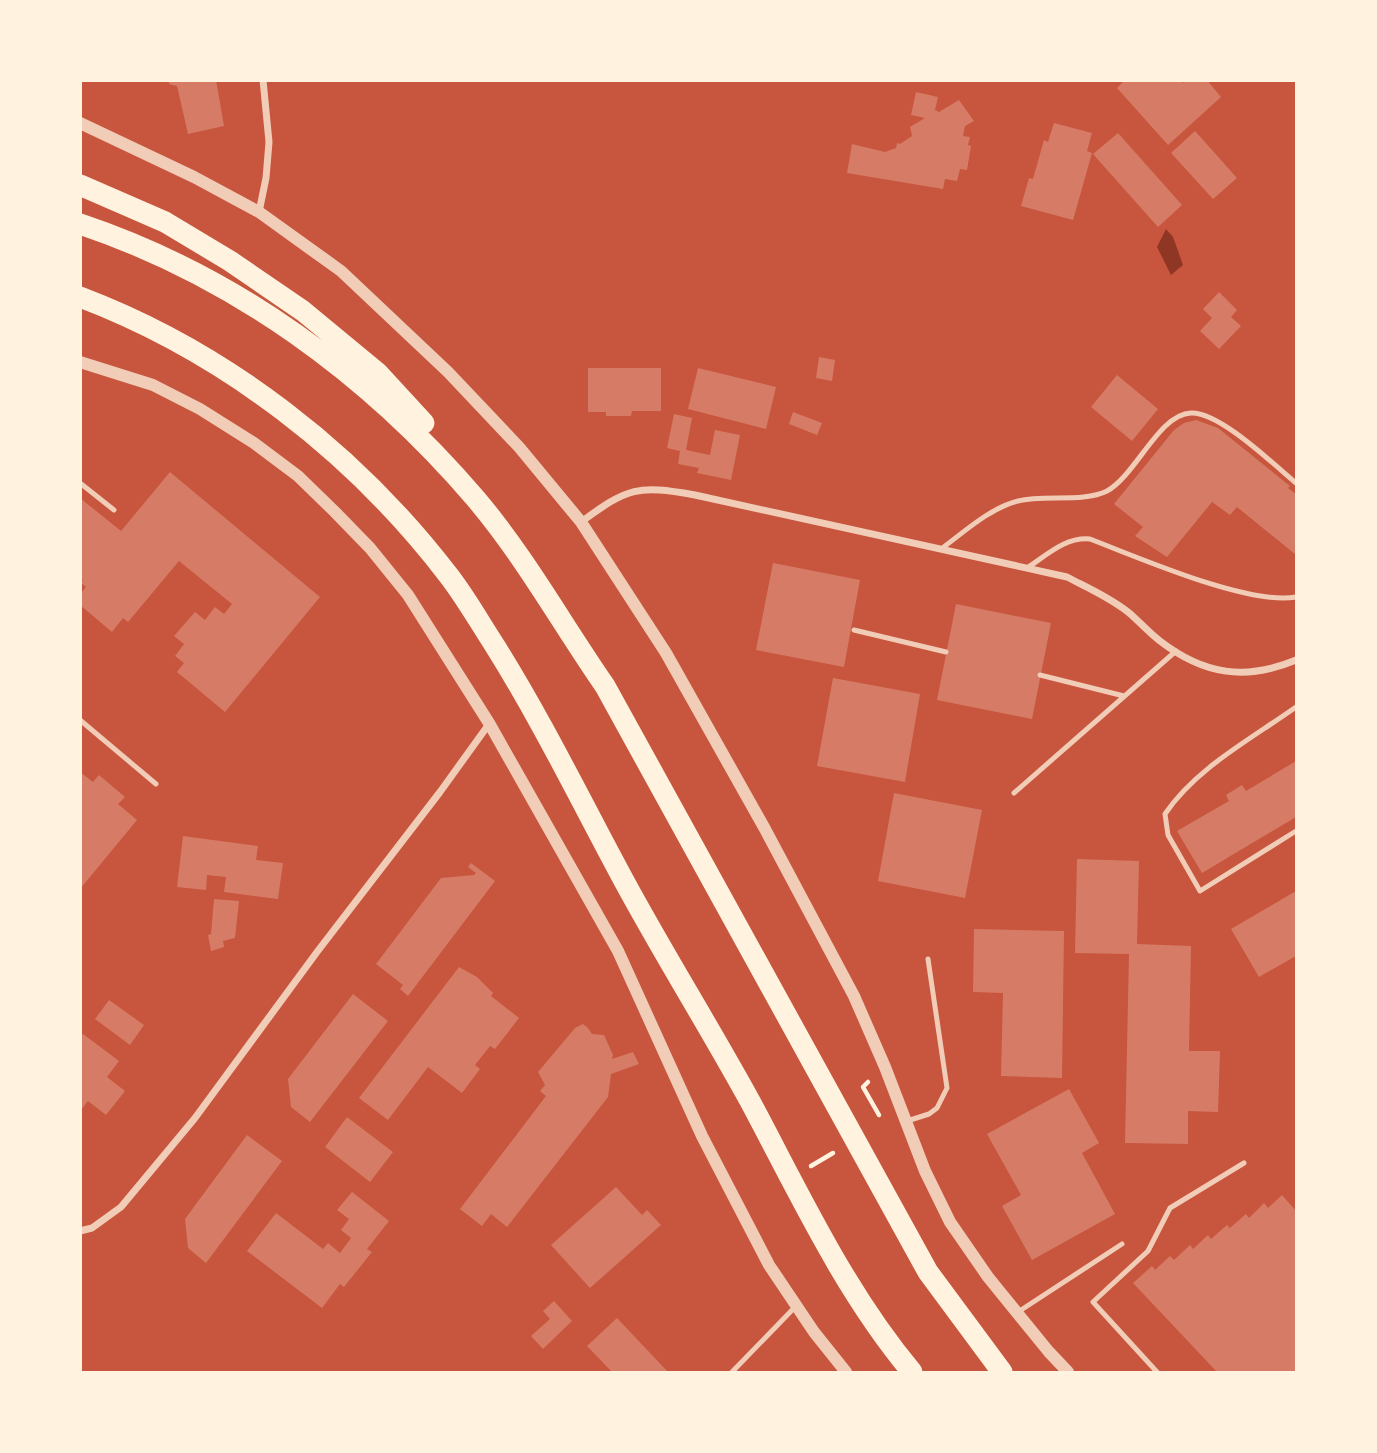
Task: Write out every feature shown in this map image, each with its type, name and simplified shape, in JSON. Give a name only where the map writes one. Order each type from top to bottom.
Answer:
[{"type":"highway","points":[[80,185],[165,222],[230,261],[303,311],[378,373],[436,436],[605,686],[928,1272],[1002,1373]]},
{"type":"highway","points":[[80,224],[123,238],[185,267],[272,317],[340,365],[406,423],[477,500]]},
{"type":"highway","points":[[80,297],[122,313],[180,343],[254,389],[317,439],[368,486],[450,578],[526,696],[625,883],[749,1100],[832,1256],[893,1350],[912,1373]]},
{"type":"street","points":[[259,212],[266,178],[269,142],[263,80]]},
{"type":"street","points":[[80,123],[194,177],[259,212],[309,246],[382,307],[448,372],[510,438],[581,522],[666,653],[765,829],[854,996],[925,1171],[950,1222],[988,1277],[1068,1373]]},
{"type":"street","points":[[80,362],[153,385],[200,409],[254,443],[298,476],[370,548],[408,594],[489,723],[618,951],[702,1136],[769,1265],[846,1373]]},
{"type":"street","points":[[581,522],[614,497],[635,490],[659,489],[1067,577],[1107,597],[1161,642],[1176,651],[1198,663],[1228,673],[1257,671],[1297,660]]},
{"type":"street","points":[[80,1231],[92,1228],[121,1207],[195,1118],[489,723]]},
{"type":"lane","points":[[942,549],[989,514],[1018,501],[1095,495],[1108,491],[1132,468],[1169,423],[1179,415],[1194,412],[1224,425],[1297,483]]},
{"type":"lane","points":[[80,483],[114,510]]},
{"type":"lane","points":[[1027,568],[1067,542],[1078,538],[1090,539],[1224,587],[1272,598],[1297,597]]},
{"type":"lane","points":[[854,630],[947,652]]},
{"type":"lane","points":[[1014,793],[1176,651]]},
{"type":"lane","points":[[1040,675],[1124,696]]},
{"type":"lane","points":[[1297,707],[1198,776],[1179,793],[1164,814],[1168,835],[1200,891],[1297,831]]},
{"type":"lane","points":[[80,720],[156,784]]},
{"type":"lane","points":[[905,1121],[929,1114],[937,1108],[947,1088],[928,959]]},
{"type":"lane","points":[[1157,1373],[1093,1303],[1148,1251],[1170,1208],[1244,1163]]},
{"type":"lane","points":[[1018,1312],[1122,1244]]},
{"type":"lane","points":[[732,1373],[796,1306]]},
{"type":"path","points":[[802,1171],[837,1151]]},
{"type":"shaded area","points":[[1166,229],[1173,237],[1183,265],[1171,275],[1157,247]]},
{"type":"building","points":[[169,80],[216,80],[224,126],[188,134],[177,86],[169,84]]},
{"type":"building","points":[[1125,80],[1181,80],[1183,83],[1186,80],[1207,80],[1221,97],[1168,145],[1117,88]]},
{"type":"building","points":[[916,92],[938,97],[935,110],[939,112],[959,100],[974,121],[965,126],[963,136],[970,137],[967,170],[960,169],[957,181],[945,179],[943,189],[847,173],[852,144],[885,152],[896,148],[897,143],[900,144],[912,136],[910,127],[925,118],[911,115]]},
{"type":"building","points":[[1054,123],[1092,133],[1087,151],[1092,153],[1073,220],[1021,206],[1029,178],[1033,179],[1044,140],[1048,142]]},
{"type":"building","points":[[1195,131],[1237,178],[1213,199],[1171,153]]},
{"type":"building","points":[[1118,133],[1182,205],[1158,227],[1093,154]]},
{"type":"building","points":[[1219,292],[1237,310],[1231,317],[1241,326],[1219,349],[1200,331],[1212,318],[1203,309]]},
{"type":"building","points":[[819,357],[835,360],[832,381],[816,378]]},
{"type":"building","points":[[588,368],[661,368],[661,411],[632,411],[631,416],[606,416],[606,412],[588,412]]},
{"type":"building","points":[[698,368],[776,387],[766,429],[688,409]]},
{"type":"building","points":[[1117,375],[1158,409],[1132,441],[1091,407]]},
{"type":"building","points":[[793,412],[822,423],[817,435],[789,424]]},
{"type":"building","points":[[674,414],[692,418],[686,450],[710,455],[715,430],[740,435],[731,480],[697,473],[699,468],[678,464],[680,451],[667,448]]},
{"type":"building","points":[[1196,420],[1218,428],[1290,486],[1288,488],[1296,494],[1296,555],[1237,507],[1230,515],[1212,502],[1167,557],[1135,536],[1143,527],[1114,504],[1174,430],[1184,423]]},
{"type":"building","points":[[170,472],[320,597],[225,712],[177,672],[184,663],[175,656],[184,644],[174,636],[195,612],[205,620],[215,607],[224,614],[232,604],[179,561],[128,622],[123,618],[112,632],[80,605],[80,594],[86,587],[80,578],[80,498],[121,531]]},
{"type":"building","points":[[773,563],[860,580],[844,667],[756,650]]},
{"type":"building","points":[[956,604],[1051,623],[1032,719],[937,700]]},
{"type":"building","points":[[833,678],[920,694],[905,782],[817,766]]},
{"type":"building","points":[[1296,761],[1296,817],[1202,873],[1177,831],[1229,801],[1226,795],[1242,785],[1246,791]]},
{"type":"building","points":[[80,772],[93,782],[99,775],[125,797],[118,804],[137,820],[80,889]]},
{"type":"building","points":[[894,793],[982,810],[965,898],[878,881]]},
{"type":"building","points":[[183,836],[258,846],[256,860],[283,863],[278,899],[224,892],[226,877],[207,875],[206,890],[177,887]]},
{"type":"building","points":[[1077,859],[1139,861],[1137,944],[1191,946],[1189,1051],[1220,1051],[1218,1112],[1188,1111],[1188,1144],[1125,1143],[1129,954],[1075,953]]},
{"type":"building","points":[[471,863],[495,881],[408,996],[400,989],[403,985],[376,964],[441,878],[474,875],[476,873],[468,867]]},
{"type":"building","points":[[1296,891],[1296,956],[1259,977],[1231,929]]},
{"type":"building","points":[[214,899],[239,901],[235,938],[223,941],[224,947],[211,951],[208,935],[211,934]]},
{"type":"building","points":[[974,929],[1064,931],[1062,1078],[1001,1076],[1003,993],[973,992]]},
{"type":"building","points":[[459,967],[477,977],[493,993],[491,996],[519,1018],[495,1049],[490,1046],[475,1065],[480,1069],[462,1093],[428,1067],[388,1120],[359,1098]]},
{"type":"building","points":[[353,994],[388,1021],[310,1122],[291,1107],[288,1079]]},
{"type":"building","points":[[109,1000],[144,1025],[130,1045],[95,1019]]},
{"type":"building","points":[[583,1024],[592,1034],[604,1035],[613,1055],[612,1059],[633,1052],[639,1064],[611,1074],[608,1097],[507,1227],[491,1214],[482,1226],[460,1209],[546,1096],[540,1091],[545,1085],[538,1072],[575,1028]]},
{"type":"building","points":[[83,1034],[119,1061],[107,1077],[125,1091],[106,1115],[88,1101],[80,1111],[80,1037]]},
{"type":"building","points":[[1069,1089],[1099,1143],[1082,1153],[1115,1214],[1032,1260],[1002,1206],[1021,1195],[987,1134]]},
{"type":"building","points":[[347,1117],[393,1152],[370,1182],[325,1147]]},
{"type":"building","points":[[247,1135],[282,1161],[206,1263],[188,1248],[185,1219]]},
{"type":"building","points":[[616,1187],[642,1215],[647,1210],[661,1225],[590,1288],[551,1245]]},
{"type":"building","points":[[352,1192],[389,1221],[367,1249],[372,1252],[344,1287],[340,1284],[322,1308],[247,1251],[276,1213],[323,1249],[328,1243],[340,1253],[351,1238],[341,1230],[349,1219],[337,1210]]},
{"type":"building","points":[[1282,1195],[1296,1211],[1296,1372],[1217,1372],[1133,1283],[1152,1266],[1155,1270],[1170,1256],[1174,1260],[1190,1245],[1193,1249],[1208,1235],[1211,1239],[1246,1214],[1249,1218],[1264,1203],[1268,1208]]},
{"type":"building","points":[[554,1301],[572,1321],[543,1349],[531,1336],[550,1319],[543,1311]]},
{"type":"building","points":[[617,1318],[668,1372],[612,1372],[587,1346]]}]
